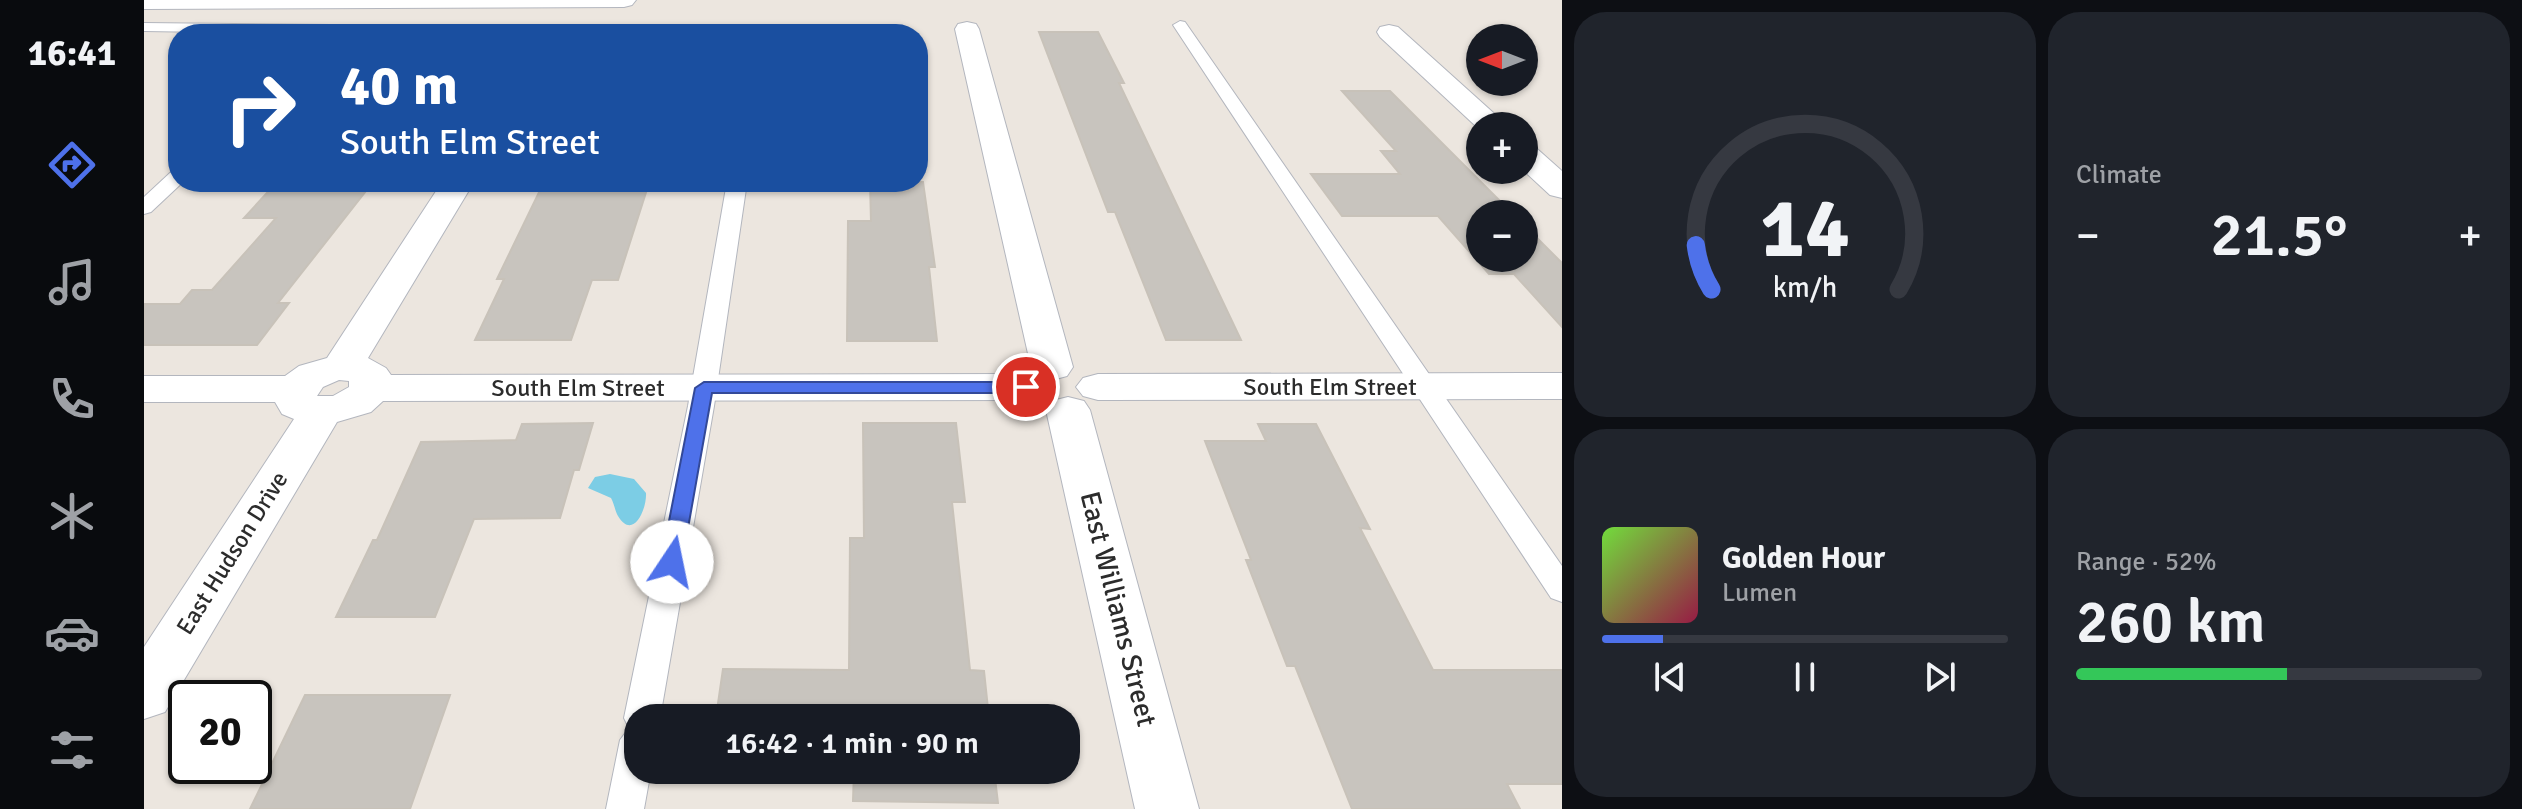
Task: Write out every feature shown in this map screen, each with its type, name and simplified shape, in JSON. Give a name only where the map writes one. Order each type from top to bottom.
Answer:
[{"type":"street","points":[[144,2],[624,0]]},
{"type":"street","name":"East Williams Street","points":[[967,29],[1167,809]]},
{"type":"street","points":[[1389,32],[1478,112]]},
{"type":"street","points":[[1538,167],[1562,188]]},
{"type":"street","name":"East Hudson Drive","points":[[144,695],[452,192]]},
{"type":"street","name":"South Elm Street","points":[[144,389],[1562,386]]},
{"type":"lane","points":[[1180,25],[1562,590]]},
{"type":"lane","points":[[144,27],[168,27]]},
{"type":"lane","points":[[144,208],[168,185]]},
{"type":"lane","points":[[645,704],[704,388],[735,192]]},
{"type":"lane","points":[[625,809],[630,784]]},
{"type":"water","points":[[610,474],[634,479],[646,493],[642,514],[634,524],[624,523],[611,498],[588,488],[595,477]]},
{"type":"building","points":[[1039,32],[1098,32],[1124,83],[1119,83],[1241,340],[1166,340],[1115,212],[1108,212]]},
{"type":"building","points":[[1342,91],[1390,91],[1466,167],[1466,184],[1483,184],[1499,200],[1466,200],[1466,248],[1438,216],[1342,216],[1311,174],[1400,174],[1381,151],[1396,151]]},
{"type":"building","points":[[268,192],[365,192],[278,303],[289,303],[257,345],[144,345],[144,304],[180,304],[192,290],[212,290],[276,218],[244,218]]},
{"type":"building","points":[[539,192],[646,192],[618,280],[592,280],[571,340],[475,340],[504,279],[497,279]]},
{"type":"building","points":[[870,192],[924,192],[935,267],[929,267],[937,341],[847,341],[848,221],[871,221]]},
{"type":"building","points":[[1538,239],[1562,263],[1562,327],[1514,274],[1487,272],[1538,272]]},
{"type":"building","points":[[593,423],[579,470],[574,470],[560,518],[474,519],[435,617],[336,617],[373,540],[377,540],[421,442],[516,440],[522,424]]},
{"type":"building","points":[[863,423],[956,423],[965,502],[952,502],[970,670],[984,671],[988,704],[718,704],[723,669],[849,670],[850,538],[864,538]]},
{"type":"building","points":[[1258,424],[1316,424],[1370,529],[1360,528],[1433,670],[1562,670],[1562,784],[1507,784],[1520,809],[1352,809],[1295,666],[1287,666],[1246,560],[1251,560],[1205,441],[1266,441]]},
{"type":"building","points":[[305,695],[450,695],[410,809],[250,809],[262,784],[272,784],[272,763]]},
{"type":"building","points":[[854,784],[996,784],[998,803],[853,801]]},
{"type":"route","points":[[672,562],[704,388],[1026,387]]}]
